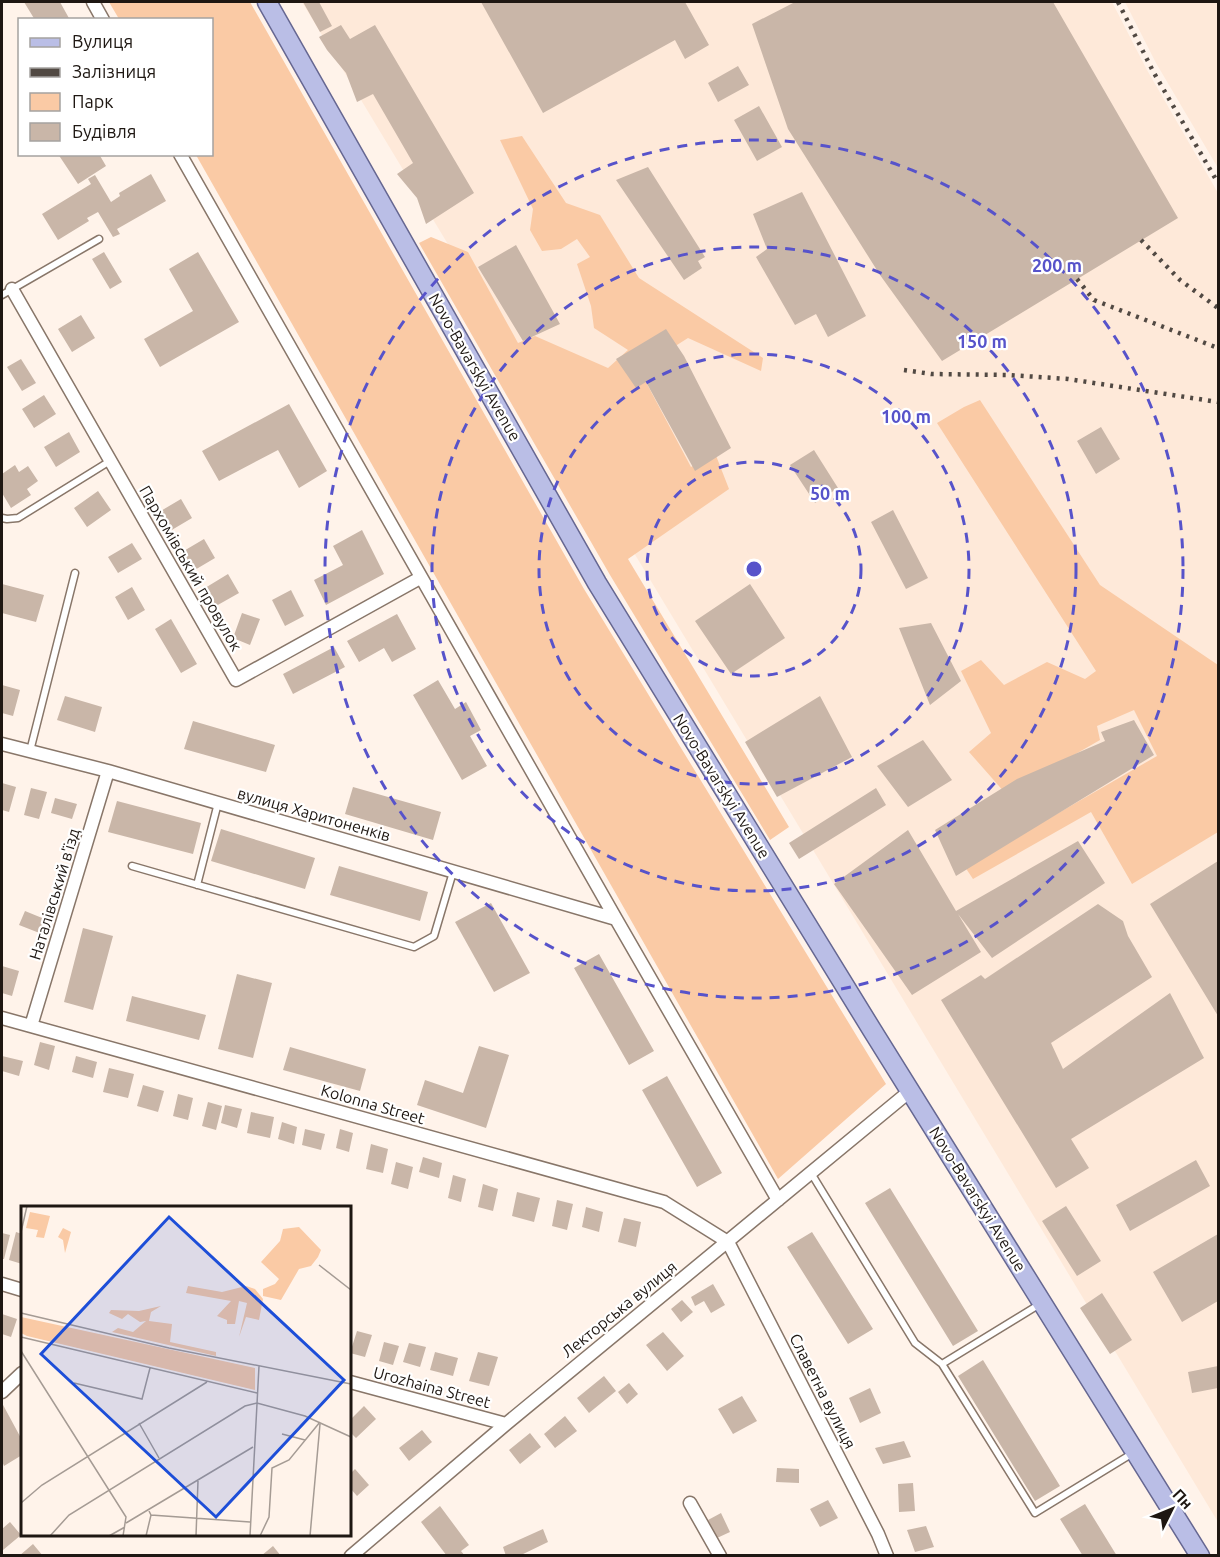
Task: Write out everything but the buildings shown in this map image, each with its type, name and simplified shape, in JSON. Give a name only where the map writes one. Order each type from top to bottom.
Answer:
[{"type":"main road","name":"Novo-Bavarskyi Avenue","points":[[267,2],[597,583],[1200,1556]]},
{"type":"street","points":[[93,2],[102,18]]},
{"type":"street","points":[[181,156],[420,578],[778,1200]]},
{"type":"street","name":"Пархомівський провулок","points":[[7,292],[110,461],[236,680],[420,578]]},
{"type":"street","name":"вулиця Харитоненків","points":[[2,744],[108,771],[616,920]]},
{"type":"street","name":"Наталівський в'їзд","points":[[31,1026],[108,771]]},
{"type":"street","name":"Kolonna Street","points":[[2,1018],[664,1202],[728,1242]]},
{"type":"street","name":"Лекторська вулиця","points":[[351,1556],[506,1424],[910,1091]]},
{"type":"street","name":"Славетна вулиця","points":[[728,1242],[873,1524],[887,1556]]},
{"type":"street","points":[[2,1284],[21,1290]]},
{"type":"street","points":[[2,1392],[21,1374]]},
{"type":"street","name":"Urozhaina Street","points":[[351,1382],[506,1424]]},
{"type":"street","points":[[690,1503],[720,1556]]},
{"type":"lane","points":[[7,292],[99,239]]},
{"type":"lane","points":[[2,518],[18,518],[110,461]]},
{"type":"lane","points":[[30,751],[75,573]]},
{"type":"lane","points":[[197,885],[218,803]]},
{"type":"lane","points":[[132,866],[414,946],[434,936],[453,872]]},
{"type":"lane","points":[[811,1173],[915,1343],[942,1364],[1035,1513],[1135,1452]]},
{"type":"lane","points":[[942,1364],[1043,1303]]},
{"type":"shaded area","points":[[302,2],[1112,2],[1147,70],[1218,193],[1218,1522]]},
{"type":"shaded area","points":[[1125,2],[1218,2],[1218,168],[1156,63]]},
{"type":"green space","points":[[109,2],[250,2],[584,589],[886,1084],[778,1179],[197,156],[213,156],[213,18],[118,18]]},
{"type":"green space","points":[[522,136],[566,203],[600,215],[639,278],[763,358],[761,371],[688,338],[639,369],[691,467],[715,453],[729,489],[628,559],[789,827],[770,840],[610,575],[419,243],[431,237],[468,252],[518,343],[535,336],[608,368],[628,350],[594,328],[591,306],[577,264],[590,257],[577,239],[561,249],[542,251],[530,230],[533,209],[500,140]]},
{"type":"green space","points":[[980,400],[1100,585],[1218,665],[1218,832],[1132,884],[1091,812],[973,879],[965,867],[1157,756],[1134,710],[1097,726],[1100,740],[1006,794],[969,752],[991,733],[961,671],[981,660],[1004,685],[1047,662],[1085,679],[1096,671],[937,423]]},
{"type":"railway","points":[[1118,2],[1154,73],[1218,183]]},
{"type":"railway","points":[[1141,240],[1180,280],[1218,308]]},
{"type":"railway","points":[[1077,279],[1094,300],[1218,348]]},
{"type":"railway","points":[[904,370],[931,374],[1009,375],[1068,379],[1218,402]]}]
